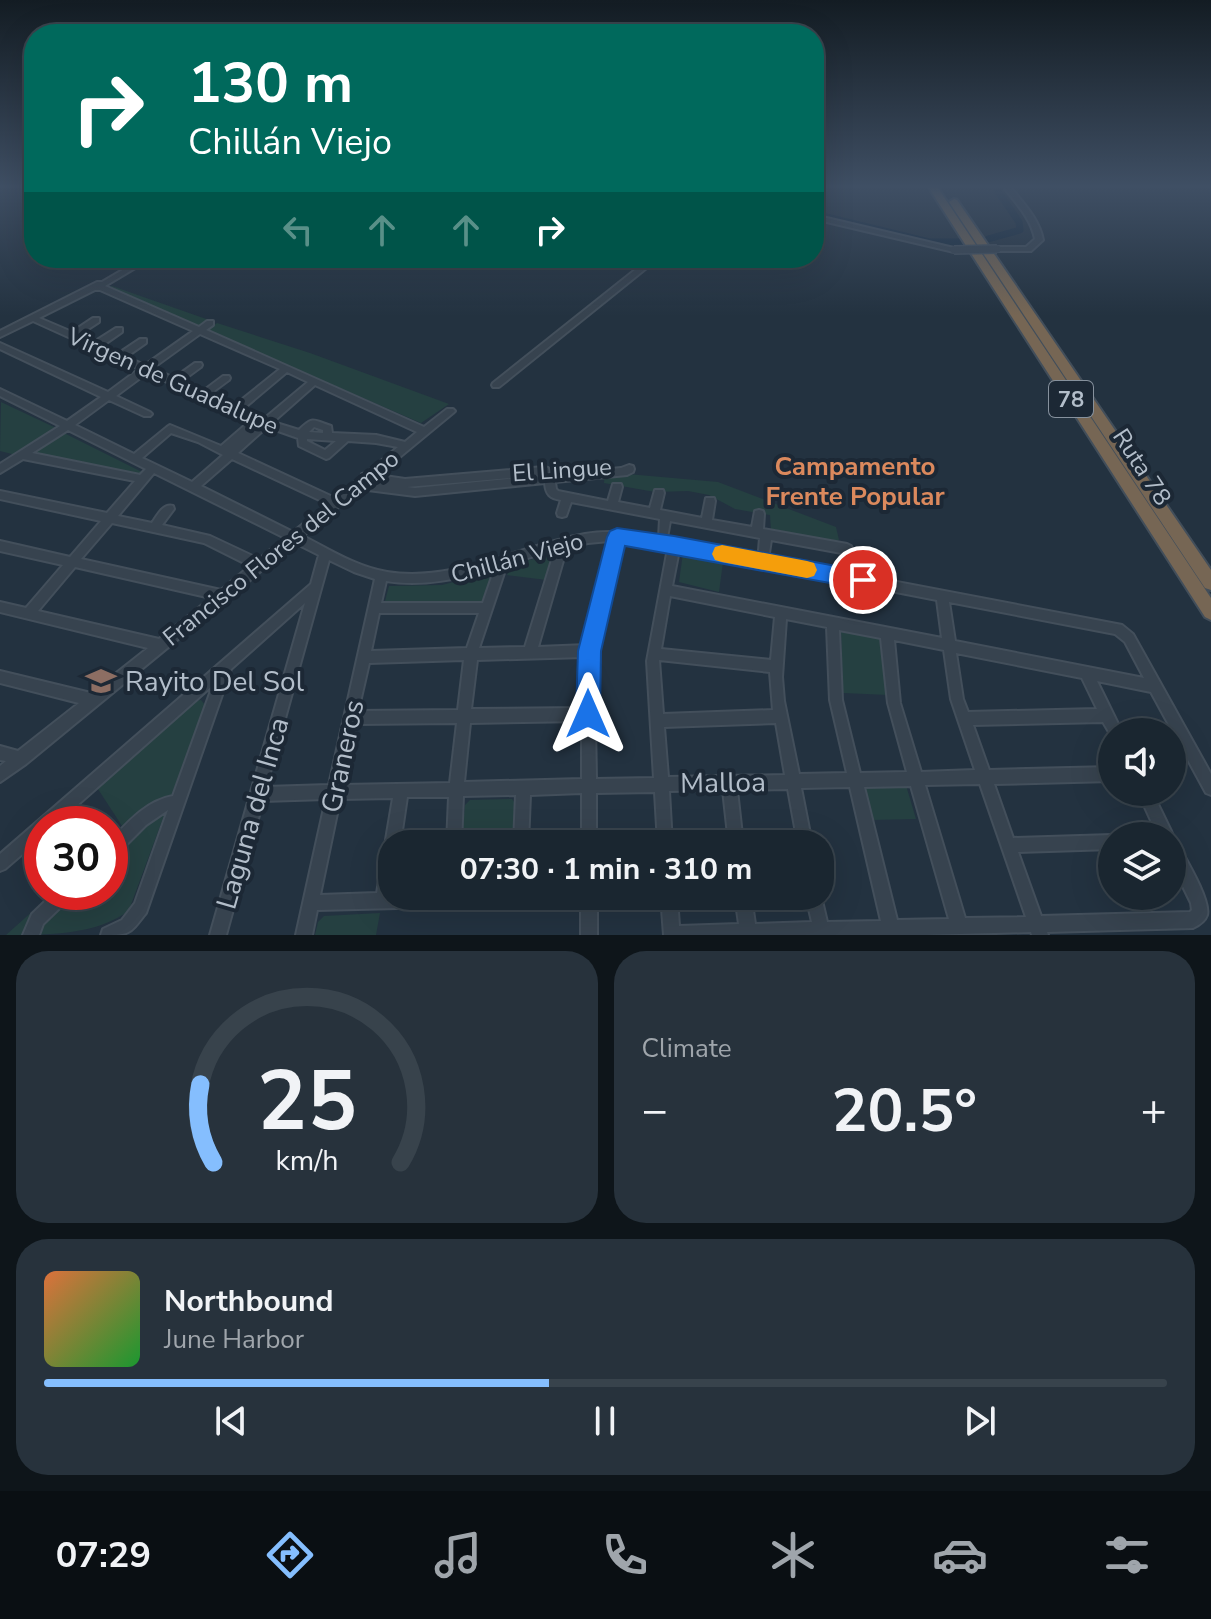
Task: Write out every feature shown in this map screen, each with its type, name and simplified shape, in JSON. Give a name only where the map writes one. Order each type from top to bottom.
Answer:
[{"type":"highway","name":"Ruta 78","points":[[960,229],[1211,612]]},
{"type":"highway","name":"Ruta 78","points":[[971,229],[1211,583]]},
{"type":"street","points":[[863,229],[954,250],[1028,249],[1039,240],[1035,229]]},
{"type":"street","points":[[0,340],[131,268]]},
{"type":"street","points":[[496,385],[642,268]]},
{"type":"street","points":[[0,340],[97,283],[100,287],[424,431]]},
{"type":"street","name":"Virgen de Guadalupe","points":[[37,320],[262,421],[302,435]]},
{"type":"street","points":[[72,336],[96,320]]},
{"type":"street","points":[[0,469],[67,426],[210,323]]},
{"type":"street","points":[[95,346],[119,330]]},
{"type":"street","points":[[0,340],[147,414]]},
{"type":"street","points":[[120,357],[143,341]]},
{"type":"street","points":[[175,382],[198,365]]},
{"type":"street","points":[[236,409],[286,368]]},
{"type":"street","points":[[203,395],[226,378]]},
{"type":"street","points":[[192,488],[262,421],[314,381]]},
{"type":"street","name":"Chillán Viejo","points":[[0,392],[325,553],[381,576],[404,580],[439,578],[562,544],[617,537],[674,544],[1115,628],[1124,632],[1155,686]]},
{"type":"street","name":"Francisco Flores del Campo","points":[[0,775],[450,411]]},
{"type":"street","points":[[344,439],[326,455],[302,443],[302,435],[312,423],[317,423],[328,428],[327,437],[406,446]]},
{"type":"street","points":[[134,459],[170,429],[336,503]]},
{"type":"street","points":[[0,455],[142,479]]},
{"type":"street","name":"El Lingue","points":[[622,465],[629,469],[415,492],[362,481],[405,483],[622,465]]},
{"type":"street","points":[[28,614],[152,468]]},
{"type":"street","points":[[550,478],[552,493],[567,497],[847,549]]},
{"type":"street","points":[[612,506],[617,487]]},
{"type":"street","points":[[659,493],[663,535]]},
{"type":"street","points":[[0,495],[211,540],[260,565]]},
{"type":"street","points":[[562,513],[567,497]]},
{"type":"street","points":[[706,523],[710,501]]},
{"type":"street","points":[[154,528],[169,509]]},
{"type":"street","points":[[759,514],[765,550]]},
{"type":"street","points":[[589,830],[590,651],[617,537]]},
{"type":"street","points":[[530,652],[562,544]]},
{"type":"street","points":[[664,830],[654,654],[674,544]]},
{"type":"street","points":[[0,546],[222,595]]},
{"type":"street","name":"Laguna del Inca","points":[[218,935],[325,553]]},
{"type":"street","points":[[455,830],[471,654],[503,561]]},
{"type":"street","name":"Graneros","points":[[304,935],[381,576]]},
{"type":"street","points":[[66,806],[316,586]]},
{"type":"street","points":[[666,590],[1155,686],[1211,788]]},
{"type":"street","points":[[942,595],[953,687],[1038,929]]},
{"type":"street","points":[[0,607],[160,645]]},
{"type":"street","points":[[374,608],[485,608]]},
{"type":"street","points":[[288,611],[298,612],[307,619]]},
{"type":"street","points":[[781,612],[777,667],[781,716],[802,830]]},
{"type":"street","points":[[833,622],[836,700],[891,928]]},
{"type":"street","points":[[887,633],[891,691],[959,926]]},
{"type":"street","points":[[364,657],[590,651]]},
{"type":"street","points":[[654,654],[777,667]]},
{"type":"street","points":[[109,935],[128,926],[138,915],[225,666]]},
{"type":"street","points":[[1086,672],[1108,718]]},
{"type":"street","points":[[0,677],[93,700]]},
{"type":"street","points":[[193,694],[205,696],[213,702]]},
{"type":"street","points":[[351,718],[588,714]]},
{"type":"street","points":[[963,719],[1107,715]]},
{"type":"street","points":[[656,721],[781,716]]},
{"type":"street","points":[[0,753],[21,759]]},
{"type":"street","name":"Malloa","points":[[258,794],[1098,774]]},
{"type":"street","points":[[729,782],[734,830]]},
{"type":"street","points":[[521,830],[523,787]]},
{"type":"street","points":[[395,830],[401,790]]},
{"type":"street","points":[[128,834],[156,808],[178,802]]},
{"type":"street","points":[[1008,845],[1098,842]]},
{"type":"street","points":[[0,864],[24,843]]},
{"type":"street","points":[[670,910],[672,934],[959,926],[1038,929],[1193,920],[1200,913],[1199,902],[1186,876]]},
{"type":"street","points":[[311,903],[378,901]]},
{"type":"street","points":[[31,935],[37,919],[47,910]]},
{"type":"street","points":[[589,910],[589,935]]},
{"type":"street","points":[[745,910],[748,932]]},
{"type":"street","points":[[817,910],[821,930]]},
{"type":"green space","points":[[112,286],[209,320],[198,327]]},
{"type":"green space","points":[[217,323],[449,404],[421,423],[207,331]]},
{"type":"green space","points":[[1,402],[56,428],[16,455],[0,451]]},
{"type":"green space","points":[[64,433],[142,472],[33,453]]},
{"type":"green space","points":[[605,472],[718,482],[836,527],[839,540],[832,542],[771,530],[770,515],[735,509],[709,495],[688,491],[655,492],[604,483]]},
{"type":"green space","points":[[683,553],[723,562],[719,592],[679,582]]},
{"type":"green space","points":[[556,554],[547,580],[507,575],[512,564]]},
{"type":"green space","points":[[493,572],[482,601],[384,605],[389,586],[442,585]]},
{"type":"green space","points":[[841,629],[883,639],[885,684],[889,695],[843,693]]},
{"type":"green space","points":[[201,700],[205,705],[129,910],[87,929],[55,934],[6,935],[34,910],[128,910],[128,806],[109,806],[96,786],[195,701]]},
{"type":"green space","points":[[905,782],[916,819],[870,820],[863,787]]},
{"type":"green space","points":[[512,799],[515,803],[514,830],[462,830],[465,805],[470,800]]},
{"type":"green space","points":[[380,913],[376,935],[315,935],[318,922],[324,916]]},
{"type":"waterway","points":[[874,229],[929,242],[961,242]]},
{"type":"waterway","points":[[988,239],[1020,229]]},
{"type":"slow traffic","points":[[722,554],[807,570]]},
{"type":"place","name":"Rayito Del Sol","points":[[101,681]]},
{"type":"district","name":"Campamento Frente Popular","points":[[855,481]]},
{"type":"route","points":[[588,714],[591,641],[617,537],[674,544],[863,580]]}]
